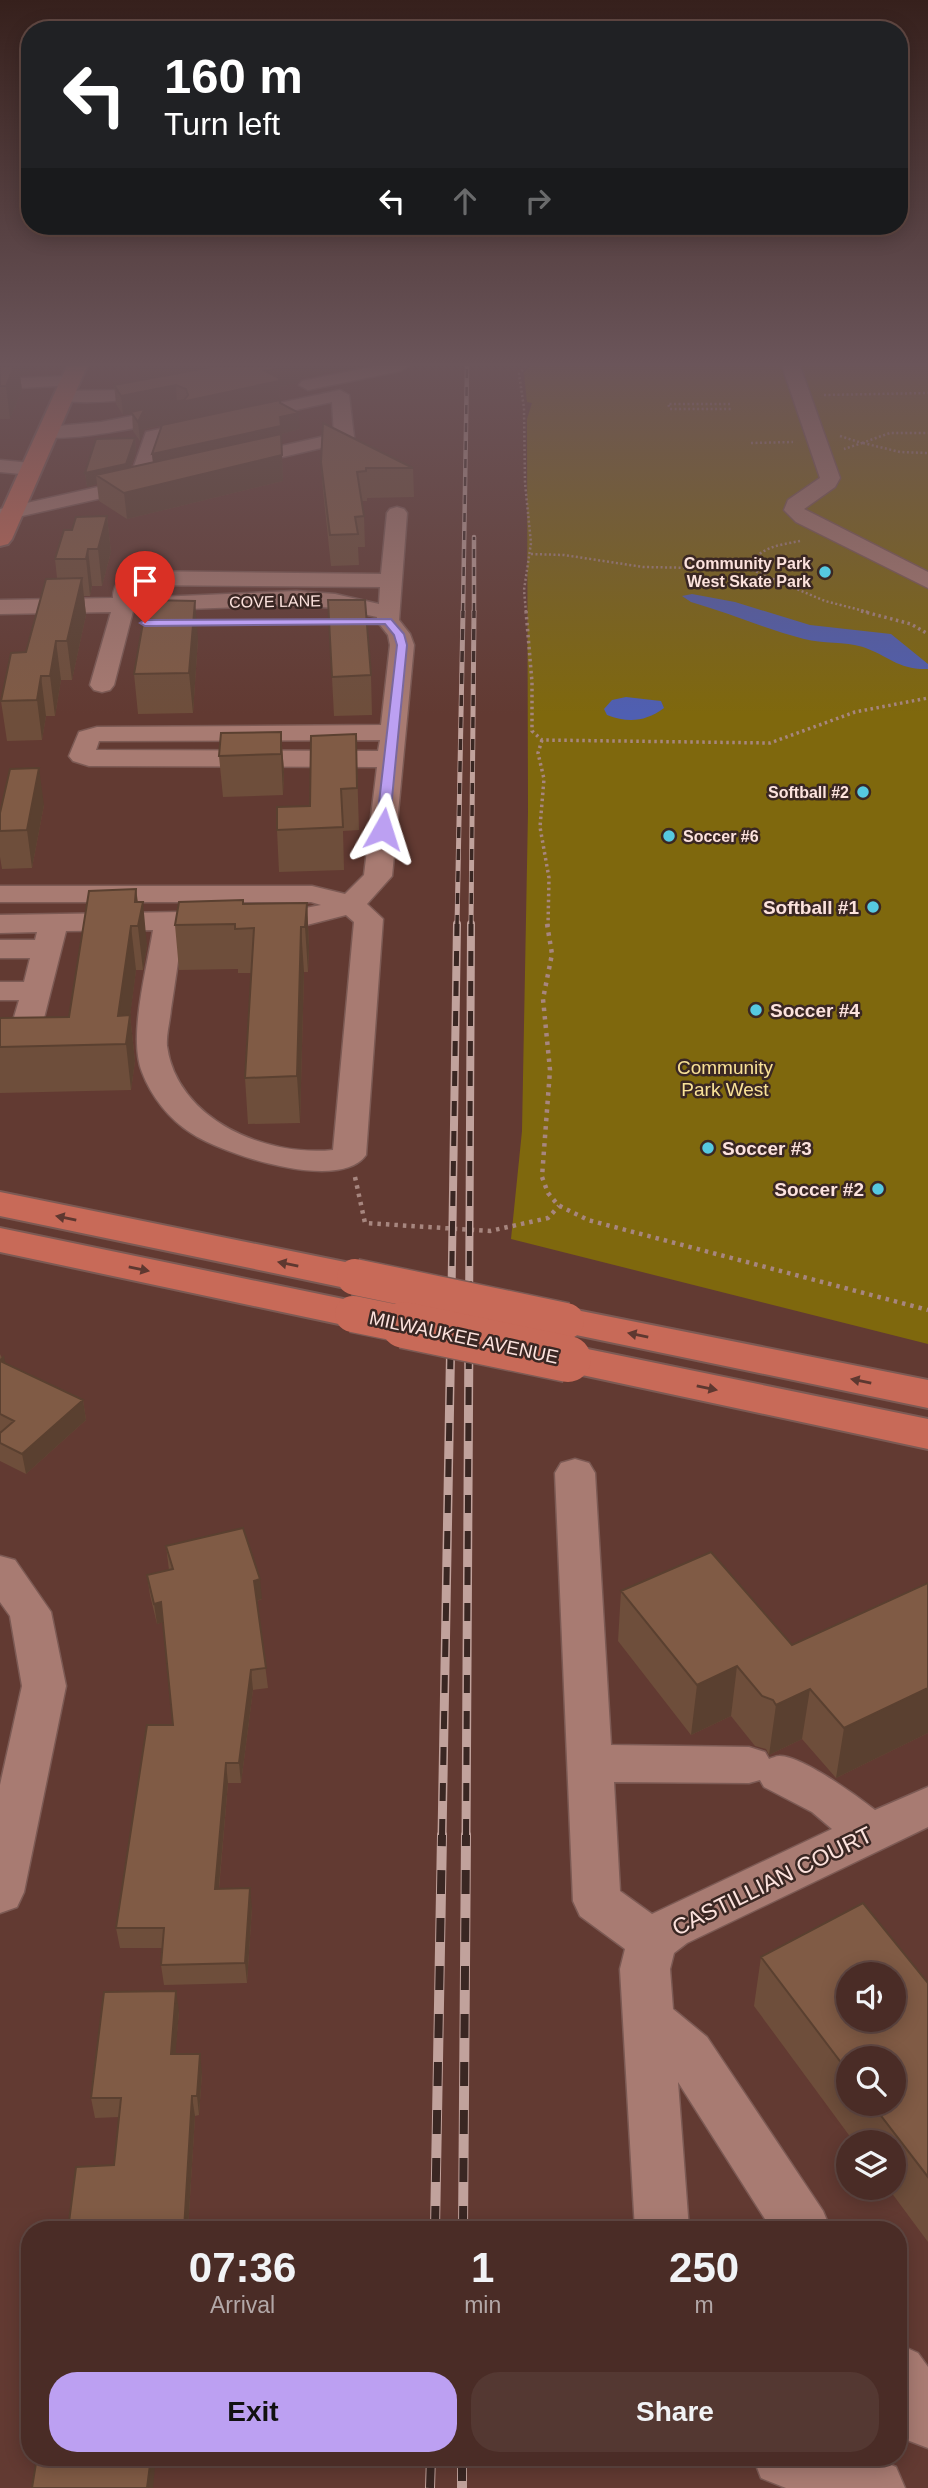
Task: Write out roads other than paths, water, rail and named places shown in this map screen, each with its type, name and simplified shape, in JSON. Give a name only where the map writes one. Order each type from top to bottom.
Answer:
[{"type":"main road","points":[[0,539],[8,506],[23,482]]},
{"type":"main road","name":"MILWAUKEE AVENUE","points":[[0,1204],[354,1295],[567,1340],[928,1434]]},
{"type":"main road","name":"MILWAUKEE AVENUE","points":[[0,1240],[354,1295]]},
{"type":"main road","name":"MILWAUKEE AVENUE","points":[[567,1340],[928,1395]]},
{"type":"street","points":[[8,506],[150,482]]},
{"type":"street","points":[[828,482],[795,505],[794,510],[831,533],[928,581]]},
{"type":"street","points":[[0,949],[50,936],[169,922],[318,916],[350,904],[362,896],[378,876],[402,645],[388,616],[397,513]]},
{"type":"street","points":[[102,685],[121,614],[124,587],[139,578],[392,580]]},
{"type":"street","name":"COVE LANE","points":[[0,607],[121,614],[316,598],[388,616]]},
{"type":"street","points":[[121,614],[253,622]]},
{"type":"street","points":[[320,622],[388,616]]},
{"type":"street","points":[[390,759],[82,756],[88,737],[97,734],[393,732]]},
{"type":"street","points":[[0,894],[312,894],[350,904],[369,919],[349,1155],[334,1160],[316,1160],[274,1155],[232,1143],[192,1118],[165,1091],[153,1063],[151,1044],[169,922]]},
{"type":"street","points":[[0,924],[50,936]]},
{"type":"street","points":[[0,1033],[25,1034],[50,936]]},
{"type":"street","points":[[0,991],[36,991]]},
{"type":"street","points":[[575,1473],[597,1901],[652,1941]]},
{"type":"street","points":[[0,1571],[30,1612],[44,1686],[0,1892]]},
{"type":"street","points":[[590,1763],[764,1770],[828,1799],[870,1833]]},
{"type":"street","name":"CASTILLIAN COURT","points":[[661,2221],[645,1969],[652,1941],[670,1928],[928,1806]]},
{"type":"street","points":[[648,2019],[689,2054],[798,2221]]},
{"type":"street","points":[[809,2466],[875,2488]]},
{"type":"water","points":[[692,594],[735,602],[810,625],[891,634],[928,664],[928,669],[901,665],[856,645],[811,641],[790,635],[691,602],[682,596]]},
{"type":"water","points":[[626,697],[661,701],[664,708],[636,720],[607,715],[604,709],[612,700]]},
{"type":"railway","points":[[463,612],[465,482]]},
{"type":"railway","points":[[474,537],[474,611]]},
{"type":"railway","points":[[457,926],[463,611]]},
{"type":"railway","points":[[471,926],[474,611]]},
{"type":"railway","points":[[451,1326],[457,924]]},
{"type":"railway","points":[[469,1326],[471,924]]},
{"type":"railway","points":[[442,1837],[451,1325]]},
{"type":"railway","points":[[466,1837],[469,1325]]},
{"type":"railway","points":[[435,2221],[442,1835]]},
{"type":"railway","points":[[463,2221],[466,1835]]},
{"type":"railway","points":[[430,2488],[431,2466]]},
{"type":"railway","points":[[462,2466],[462,2488]]},
{"type":"place","name":"Community Park West Skate Park","points":[[825,572]]},
{"type":"place","name":"Softball #2","points":[[863,792]]},
{"type":"place","name":"Soccer #6","points":[[669,836]]},
{"type":"place","name":"Softball #1","points":[[873,907]]},
{"type":"place","name":"Soccer #4","points":[[756,1010]]},
{"type":"place","name":"Soccer #3","points":[[708,1148]]},
{"type":"place","name":"Soccer #2","points":[[878,1189]]},
{"type":"park label","name":"Community Park West","points":[[725,1078]]}]
